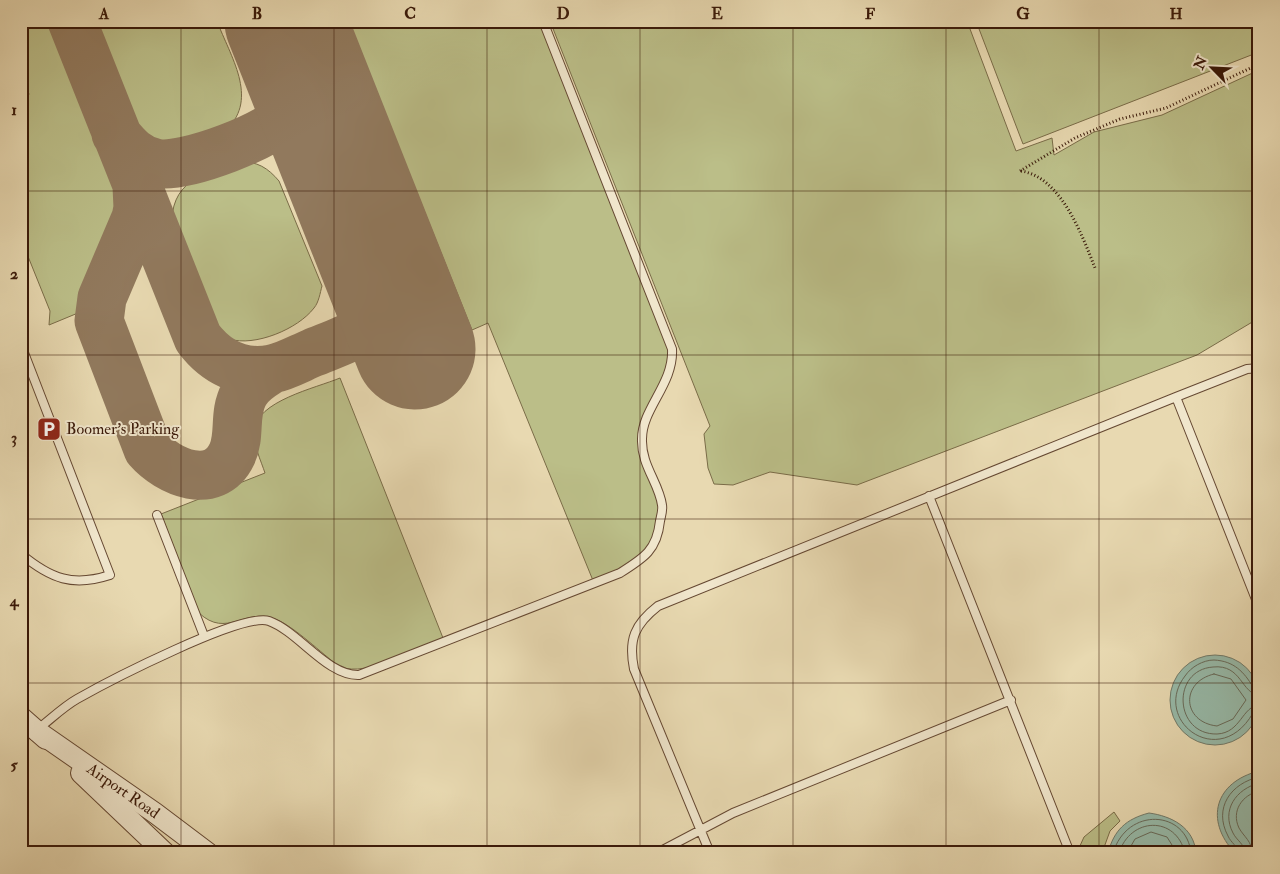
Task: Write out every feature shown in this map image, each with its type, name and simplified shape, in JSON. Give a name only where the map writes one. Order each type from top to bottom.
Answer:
[{"type":"street","name":"Airport Road","points":[[21,718],[165,853]]},
{"type":"street","name":"Airport Road","points":[[37,731],[155,812],[208,853]]},
{"type":"lane","points":[[37,731],[76,699],[204,636],[240,623],[262,620],[281,627],[340,672],[359,675],[620,572],[640,561],[654,547],[659,531],[662,505],[644,460],[642,439],[646,423],[668,375],[672,359],[672,349],[543,21]]},
{"type":"lane","points":[[21,345],[110,575],[81,582],[67,580],[45,572],[21,554]]},
{"type":"lane","points":[[710,853],[634,668],[630,652],[633,636],[642,619],[658,606],[1176,397],[1247,370],[1259,368]]},
{"type":"lane","points":[[1176,397],[1259,606]]},
{"type":"lane","points":[[929,496],[1070,853]]},
{"type":"lane","points":[[157,515],[204,636]]},
{"type":"lane","points":[[657,853],[733,813],[1011,700]]},
{"type":"path","points":[[1095,268],[1074,220],[1062,202],[1038,176],[1020,171],[1075,138],[1120,119],[1166,108],[1259,64]]},
{"type":"green space","points":[[21,21],[53,21],[125,201],[78,313],[49,325],[50,311],[21,239],[21,111],[29,94],[21,75]]},
{"type":"green space","points":[[89,21],[217,21],[239,76],[241,104],[236,117],[227,129],[168,150],[151,146],[133,129]]},
{"type":"green space","points":[[348,21],[543,21],[672,359],[641,439],[662,505],[659,531],[640,561],[594,583],[488,323],[472,330]]},
{"type":"green space","points":[[550,21],[967,21],[1016,151],[1052,138],[1054,155],[1094,132],[1162,115],[1259,70],[1259,318],[1197,355],[857,485],[770,472],[733,485],[714,484],[708,468],[704,434],[710,426]]},
{"type":"green space","points":[[976,21],[1259,21],[1259,52],[1023,144]]},
{"type":"green space","points":[[240,162],[262,166],[279,181],[322,286],[316,306],[298,323],[263,338],[239,341],[227,338],[213,328],[172,229],[176,200],[182,190],[201,176]]},
{"type":"green space","points":[[340,378],[443,638],[378,665],[352,669],[340,667],[299,634],[275,619],[264,616],[218,623],[209,620],[199,613],[161,514],[265,473],[255,441],[254,431],[257,421],[265,411],[289,397]]},
{"type":"green space","points":[[1114,812],[1120,821],[1110,831],[1102,853],[1080,853],[1079,848],[1084,837]]},
{"type":"water","points":[[1215,655],[1224,656],[1240,663],[1252,675],[1259,691],[1259,709],[1252,725],[1240,737],[1224,744],[1215,745],[1206,744],[1190,737],[1178,725],[1171,709],[1170,700],[1171,691],[1178,675],[1190,663],[1206,656]]},
{"type":"water","points":[[1259,771],[1259,853],[1235,853],[1219,828],[1217,815],[1219,804],[1224,793],[1232,784],[1244,776]]},
{"type":"water","points":[[1149,813],[1165,817],[1180,824],[1191,836],[1196,853],[1108,853],[1114,838],[1122,827],[1141,815]]},
{"type":"taxiway","points":[[72,21],[198,338],[221,360],[230,365],[250,370],[272,369],[288,364],[362,331],[370,323],[379,303],[380,280],[374,247]]},
{"type":"taxiway","points":[[116,134],[133,152],[143,159],[155,163],[168,164],[186,161],[228,148],[268,130],[292,111],[299,94],[301,63]]},
{"type":"taxiway","points":[[137,186],[138,208],[136,218],[102,298],[99,321],[148,449],[167,465],[191,474],[203,475],[214,472],[224,466],[235,447],[239,409],[244,394],[253,383],[272,369]]},
{"type":"runway","points":[[285,21],[415,349]]},
{"type":"place","name":"Boomer's Parking","points":[[49,429]]}]
